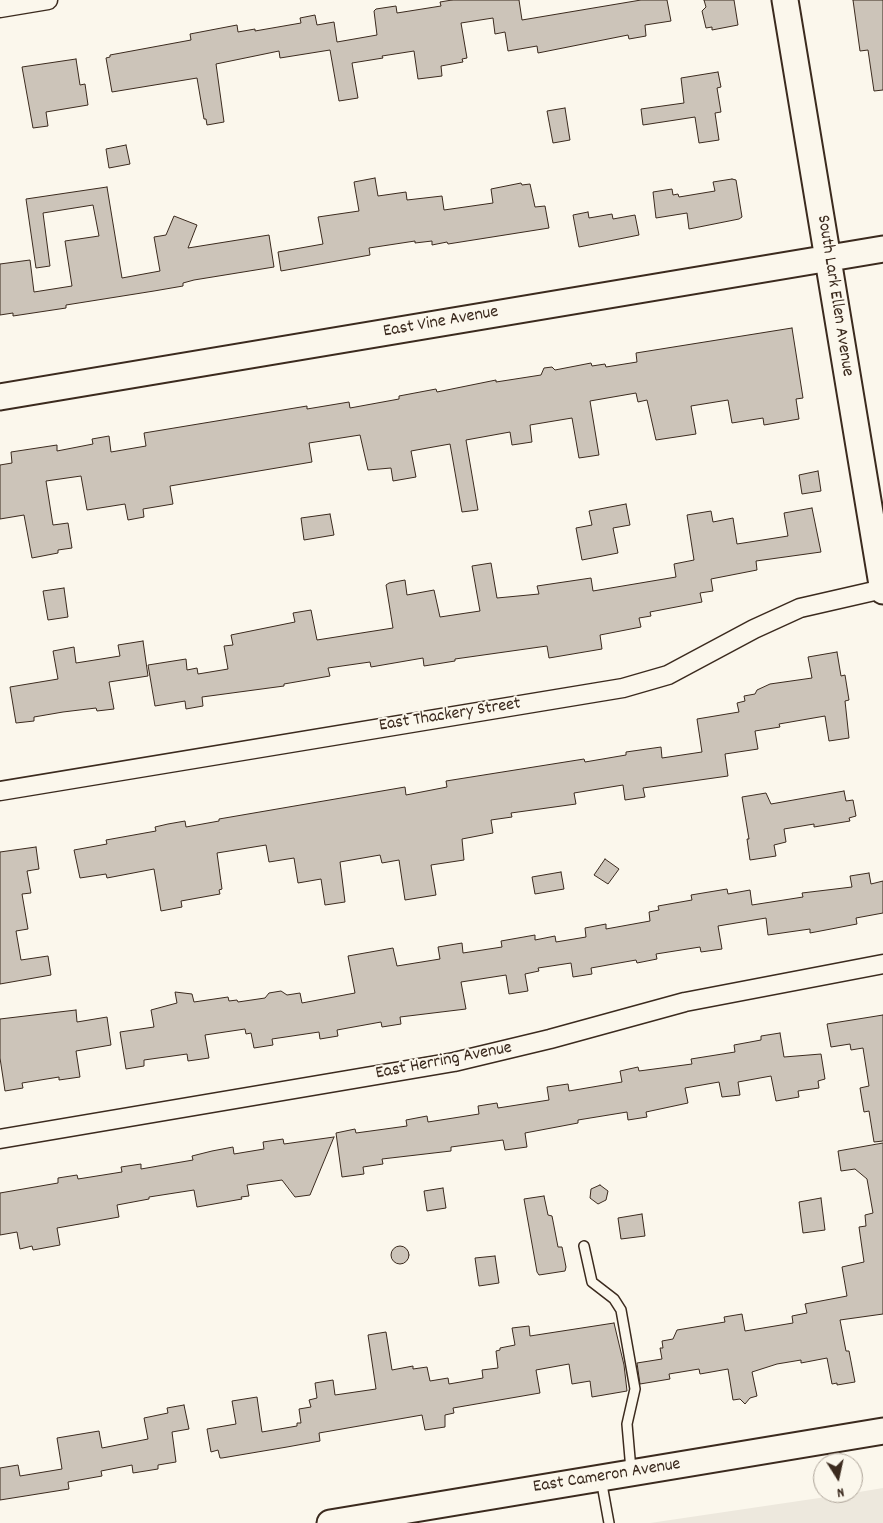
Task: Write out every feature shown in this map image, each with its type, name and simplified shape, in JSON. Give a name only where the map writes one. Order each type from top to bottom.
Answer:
[{"type":"street","points":[[0,8],[48,0]]},
{"type":"street","name":"South Lark Ellen Avenue","points":[[785,0],[883,590]]},
{"type":"street","name":"East Vine Avenue","points":[[0,397],[883,249]]},
{"type":"street","name":"East Thackery Street","points":[[0,790],[623,688],[668,675],[754,629],[800,608],[883,590]]},
{"type":"street","name":"East Herring Avenue","points":[[0,1139],[454,1062],[550,1039],[684,1002],[883,964]]},
{"type":"street","name":"East Cameron Avenue","points":[[330,1523],[883,1431]]},
{"type":"lane","points":[[584,1246],[592,1282],[614,1299],[621,1310],[635,1389],[627,1424],[631,1473]]},
{"type":"lane","points":[[600,1478],[610,1523]]},
{"type":"shaded area","points":[[883,1488],[883,1523],[650,1523],[813,1499],[813,1503],[863,1503],[863,1491]]},
{"type":"building","points":[[452,0],[519,0],[522,20],[641,0],[667,0],[671,21],[645,25],[646,36],[629,39],[628,35],[538,53],[537,46],[508,51],[505,32],[495,34],[493,18],[461,23],[467,58],[462,59],[463,62],[441,66],[442,76],[418,79],[414,51],[352,63],[358,98],[339,101],[330,50],[280,58],[279,51],[216,64],[224,122],[207,125],[206,119],[204,119],[197,78],[112,92],[106,58],[110,57],[110,55],[191,40],[190,34],[237,25],[238,32],[255,29],[255,31],[301,23],[300,18],[315,15],[317,25],[334,22],[337,42],[377,35],[374,11],[376,9],[396,6],[397,13],[441,6],[440,2]]},
{"type":"building","points":[[704,0],[734,0],[738,25],[712,30],[712,27],[706,28],[702,11],[706,7]]},
{"type":"building","points":[[853,0],[883,0],[883,90],[874,91],[868,50],[860,51]]},
{"type":"building","points":[[76,59],[80,85],[85,84],[88,105],[46,112],[48,126],[33,128],[22,67]]},
{"type":"building","points":[[718,72],[721,87],[717,88],[721,112],[715,113],[719,140],[699,143],[695,117],[643,125],[641,109],[684,103],[681,78]]},
{"type":"building","points":[[565,108],[570,140],[553,143],[547,111]]},
{"type":"building","points":[[126,145],[130,164],[109,168],[106,149]]},
{"type":"building","points":[[375,178],[378,196],[406,192],[407,200],[442,196],[444,210],[493,203],[491,189],[521,183],[522,185],[530,184],[535,207],[545,206],[549,228],[448,244],[447,242],[432,245],[432,241],[415,243],[415,241],[369,248],[370,255],[281,271],[278,252],[323,244],[318,217],[359,211],[354,182]]},
{"type":"building","points":[[736,180],[742,217],[739,219],[689,229],[687,213],[656,218],[653,192],[672,189],[673,195],[678,194],[679,197],[715,191],[713,182]]},
{"type":"building","points":[[107,187],[122,278],[160,271],[154,237],[166,235],[174,216],[197,225],[188,248],[269,235],[274,267],[194,280],[183,283],[183,286],[66,305],[66,308],[13,316],[13,313],[0,315],[0,264],[30,260],[34,292],[72,286],[65,241],[99,236],[93,205],[43,213],[50,266],[36,268],[26,199]]},
{"type":"building","points":[[588,212],[589,218],[612,214],[613,219],[635,215],[639,235],[579,247],[573,215]]},
{"type":"building","points":[[792,328],[803,398],[796,399],[799,419],[764,425],[763,418],[732,423],[728,400],[691,406],[696,434],[656,440],[647,400],[638,402],[636,393],[590,401],[599,455],[579,458],[572,418],[530,425],[532,442],[512,445],[510,432],[466,440],[478,510],[462,512],[450,444],[411,451],[416,477],[393,481],[391,468],[368,470],[360,435],[309,443],[312,462],[170,486],[173,504],[143,509],[144,517],[128,520],[125,504],[87,510],[81,476],[46,481],[53,525],[68,523],[72,548],[58,550],[58,553],[32,558],[24,515],[0,519],[0,465],[12,463],[11,452],[57,445],[57,451],[93,444],[92,439],[109,436],[111,452],[146,446],[144,433],[307,406],[307,409],[349,402],[350,408],[399,399],[399,396],[436,389],[437,392],[496,380],[496,382],[541,375],[544,368],[552,367],[555,370],[591,363],[592,366],[605,364],[606,367],[637,362],[636,353]]},
{"type":"building","points":[[818,471],[821,491],[802,494],[799,475]]},
{"type":"building","points":[[626,504],[630,525],[613,528],[618,553],[582,560],[576,528],[592,525],[589,511]]},
{"type":"building","points":[[812,508],[821,552],[756,561],[757,570],[711,579],[713,591],[700,593],[702,602],[650,612],[651,616],[639,618],[641,627],[600,635],[602,649],[549,658],[547,646],[455,659],[455,661],[424,666],[423,658],[371,667],[370,662],[328,668],[330,676],[284,684],[284,686],[202,697],[203,706],[186,709],[185,701],[155,706],[148,665],[186,659],[187,670],[197,668],[198,674],[228,669],[224,646],[233,645],[231,635],[295,622],[293,613],[311,610],[317,640],[393,628],[386,585],[389,583],[405,580],[407,595],[434,590],[440,617],[480,611],[472,566],[491,563],[497,598],[539,594],[537,586],[591,578],[593,591],[676,577],[674,564],[694,560],[687,515],[711,511],[713,522],[733,518],[737,544],[788,536],[784,513]]},
{"type":"building","points":[[330,514],[334,535],[304,540],[301,518]]},
{"type":"building","points":[[64,588],[68,617],[48,620],[43,591]]},
{"type":"building","points":[[143,641],[148,676],[109,682],[114,709],[97,711],[96,708],[63,712],[34,717],[34,721],[16,723],[10,687],[58,679],[53,651],[74,647],[76,663],[120,656],[118,645]]},
{"type":"building","points":[[837,652],[841,676],[845,675],[849,700],[845,701],[849,738],[829,741],[825,716],[779,724],[780,727],[755,731],[758,749],[725,754],[728,776],[643,788],[645,797],[625,800],[623,785],[574,793],[576,804],[511,813],[512,817],[491,820],[493,833],[462,839],[464,860],[431,865],[436,895],[405,900],[399,860],[382,863],[380,855],[340,862],[345,902],[325,905],[321,879],[298,883],[294,858],[269,862],[266,845],[217,853],[222,889],[219,890],[220,894],[181,901],[182,907],[161,911],[154,869],[107,878],[106,874],[80,878],[74,850],[107,844],[106,840],[156,831],[155,827],[168,824],[185,821],[186,827],[219,821],[219,819],[405,787],[406,795],[447,787],[446,781],[584,759],[585,762],[626,755],[626,752],[661,747],[662,758],[702,752],[697,719],[739,712],[737,703],[745,701],[744,696],[755,694],[757,690],[770,684],[812,678],[808,657]]},
{"type":"building","points":[[844,791],[846,801],[853,800],[856,816],[849,818],[850,821],[814,827],[814,824],[784,829],[786,842],[774,845],[776,856],[750,860],[747,839],[749,839],[742,797],[766,793],[771,804]]},
{"type":"building","points":[[36,847],[39,869],[27,871],[31,893],[22,894],[28,929],[16,931],[21,960],[48,956],[51,975],[0,984],[0,852]]},
{"type":"building","points":[[605,859],[619,869],[608,884],[594,875]]},
{"type":"building","points":[[561,872],[564,889],[535,894],[532,877]]},
{"type":"building","points":[[869,873],[871,884],[883,881],[883,913],[856,918],[857,924],[810,933],[810,929],[768,935],[766,918],[718,926],[722,949],[701,952],[700,947],[656,954],[657,959],[637,963],[636,960],[591,968],[592,974],[573,977],[571,963],[538,968],[539,971],[525,974],[528,991],[509,994],[506,975],[461,982],[466,1009],[400,1017],[401,1024],[382,1027],[381,1022],[337,1030],[338,1036],[320,1039],[319,1032],[272,1039],[273,1045],[254,1048],[251,1033],[246,1034],[245,1029],[205,1035],[209,1058],[188,1061],[187,1054],[144,1060],[144,1066],[126,1069],[120,1032],[154,1027],[151,1010],[177,1003],[175,992],[192,994],[194,1002],[228,997],[229,1001],[237,1000],[238,1002],[265,998],[269,993],[281,991],[287,995],[300,993],[302,1003],[355,993],[348,956],[393,948],[397,966],[440,959],[438,947],[462,943],[463,953],[502,947],[501,941],[535,935],[535,940],[555,936],[556,942],[586,937],[585,928],[606,924],[606,929],[650,921],[649,912],[659,910],[658,906],[692,900],[691,895],[727,889],[728,894],[750,890],[752,905],[803,897],[802,893],[852,887],[850,876]]},
{"type":"building","points":[[76,1010],[77,1022],[107,1017],[111,1045],[76,1051],[80,1077],[59,1080],[59,1077],[22,1083],[23,1088],[5,1091],[0,1058],[0,1019]]},
{"type":"building","points":[[883,1015],[883,1141],[874,1142],[869,1111],[864,1112],[860,1088],[869,1086],[863,1048],[851,1050],[850,1044],[831,1047],[827,1024]]},
{"type":"building","points":[[780,1033],[784,1057],[821,1054],[825,1079],[818,1081],[819,1088],[798,1091],[799,1097],[776,1101],[771,1076],[738,1082],[740,1095],[722,1097],[719,1082],[685,1088],[688,1103],[646,1112],[647,1117],[628,1120],[627,1112],[578,1120],[578,1123],[525,1133],[527,1147],[505,1150],[503,1140],[451,1147],[451,1151],[382,1159],[383,1164],[363,1167],[364,1174],[342,1177],[336,1133],[355,1129],[356,1133],[407,1126],[406,1120],[427,1116],[428,1122],[479,1114],[478,1106],[497,1103],[498,1108],[549,1100],[547,1087],[568,1084],[569,1091],[622,1082],[620,1071],[638,1067],[639,1071],[692,1064],[691,1059],[735,1052],[734,1045],[761,1040],[761,1036]]},
{"type":"building","points":[[334,1137],[310,1195],[295,1197],[282,1180],[247,1185],[249,1196],[241,1197],[242,1199],[197,1207],[194,1190],[149,1197],[149,1199],[117,1205],[119,1217],[57,1228],[60,1245],[33,1250],[32,1246],[20,1249],[17,1232],[0,1235],[0,1193],[58,1183],[58,1178],[77,1175],[78,1179],[122,1172],[121,1167],[141,1164],[141,1169],[193,1160],[192,1156],[233,1147],[234,1154],[264,1149],[263,1142],[283,1139],[284,1144]]},
{"type":"building","points":[[883,1143],[883,1314],[840,1320],[855,1382],[832,1384],[827,1358],[801,1363],[801,1360],[777,1364],[752,1372],[757,1396],[750,1398],[745,1404],[740,1399],[733,1400],[728,1369],[700,1374],[699,1369],[669,1374],[670,1379],[640,1384],[637,1363],[662,1359],[660,1348],[663,1348],[662,1341],[673,1339],[677,1330],[725,1322],[724,1317],[742,1314],[745,1331],[793,1323],[792,1316],[807,1313],[805,1304],[847,1296],[842,1267],[864,1262],[859,1227],[866,1226],[865,1215],[873,1213],[867,1179],[855,1169],[841,1171],[838,1151]]},
{"type":"building","points":[[600,1185],[608,1191],[606,1200],[598,1204],[590,1198],[591,1189]]},
{"type":"building","points":[[443,1188],[446,1208],[427,1211],[424,1191]]},
{"type":"building","points":[[544,1196],[548,1215],[552,1216],[558,1247],[562,1247],[566,1267],[565,1271],[539,1275],[524,1199]]},
{"type":"building","points":[[821,1198],[825,1230],[803,1233],[799,1202]]},
{"type":"building","points":[[642,1214],[645,1236],[621,1239],[618,1218]]},
{"type":"building","points":[[400,1246],[406,1249],[409,1255],[406,1261],[400,1264],[394,1261],[391,1255],[394,1249]]},
{"type":"building","points":[[495,1256],[499,1283],[479,1286],[475,1258]]},
{"type":"building","points":[[614,1323],[624,1365],[627,1391],[592,1397],[590,1381],[572,1384],[569,1364],[536,1370],[540,1393],[453,1408],[454,1413],[445,1415],[445,1427],[425,1430],[422,1415],[319,1433],[320,1441],[287,1447],[222,1458],[220,1458],[218,1450],[211,1452],[207,1429],[236,1424],[232,1401],[257,1397],[262,1432],[297,1426],[297,1423],[301,1423],[299,1409],[311,1407],[309,1400],[317,1398],[315,1383],[333,1380],[335,1395],[376,1389],[368,1335],[386,1332],[392,1370],[413,1366],[413,1369],[427,1367],[430,1381],[448,1378],[449,1384],[483,1378],[482,1370],[498,1368],[496,1351],[500,1350],[500,1348],[515,1345],[512,1328],[529,1326],[530,1336]]},
{"type":"building","points":[[184,1405],[189,1429],[172,1432],[176,1462],[158,1465],[158,1469],[133,1473],[132,1465],[101,1471],[102,1476],[68,1482],[69,1489],[0,1500],[0,1468],[18,1465],[20,1476],[62,1469],[57,1438],[99,1431],[102,1448],[148,1439],[144,1418],[168,1413],[167,1408]]}]
